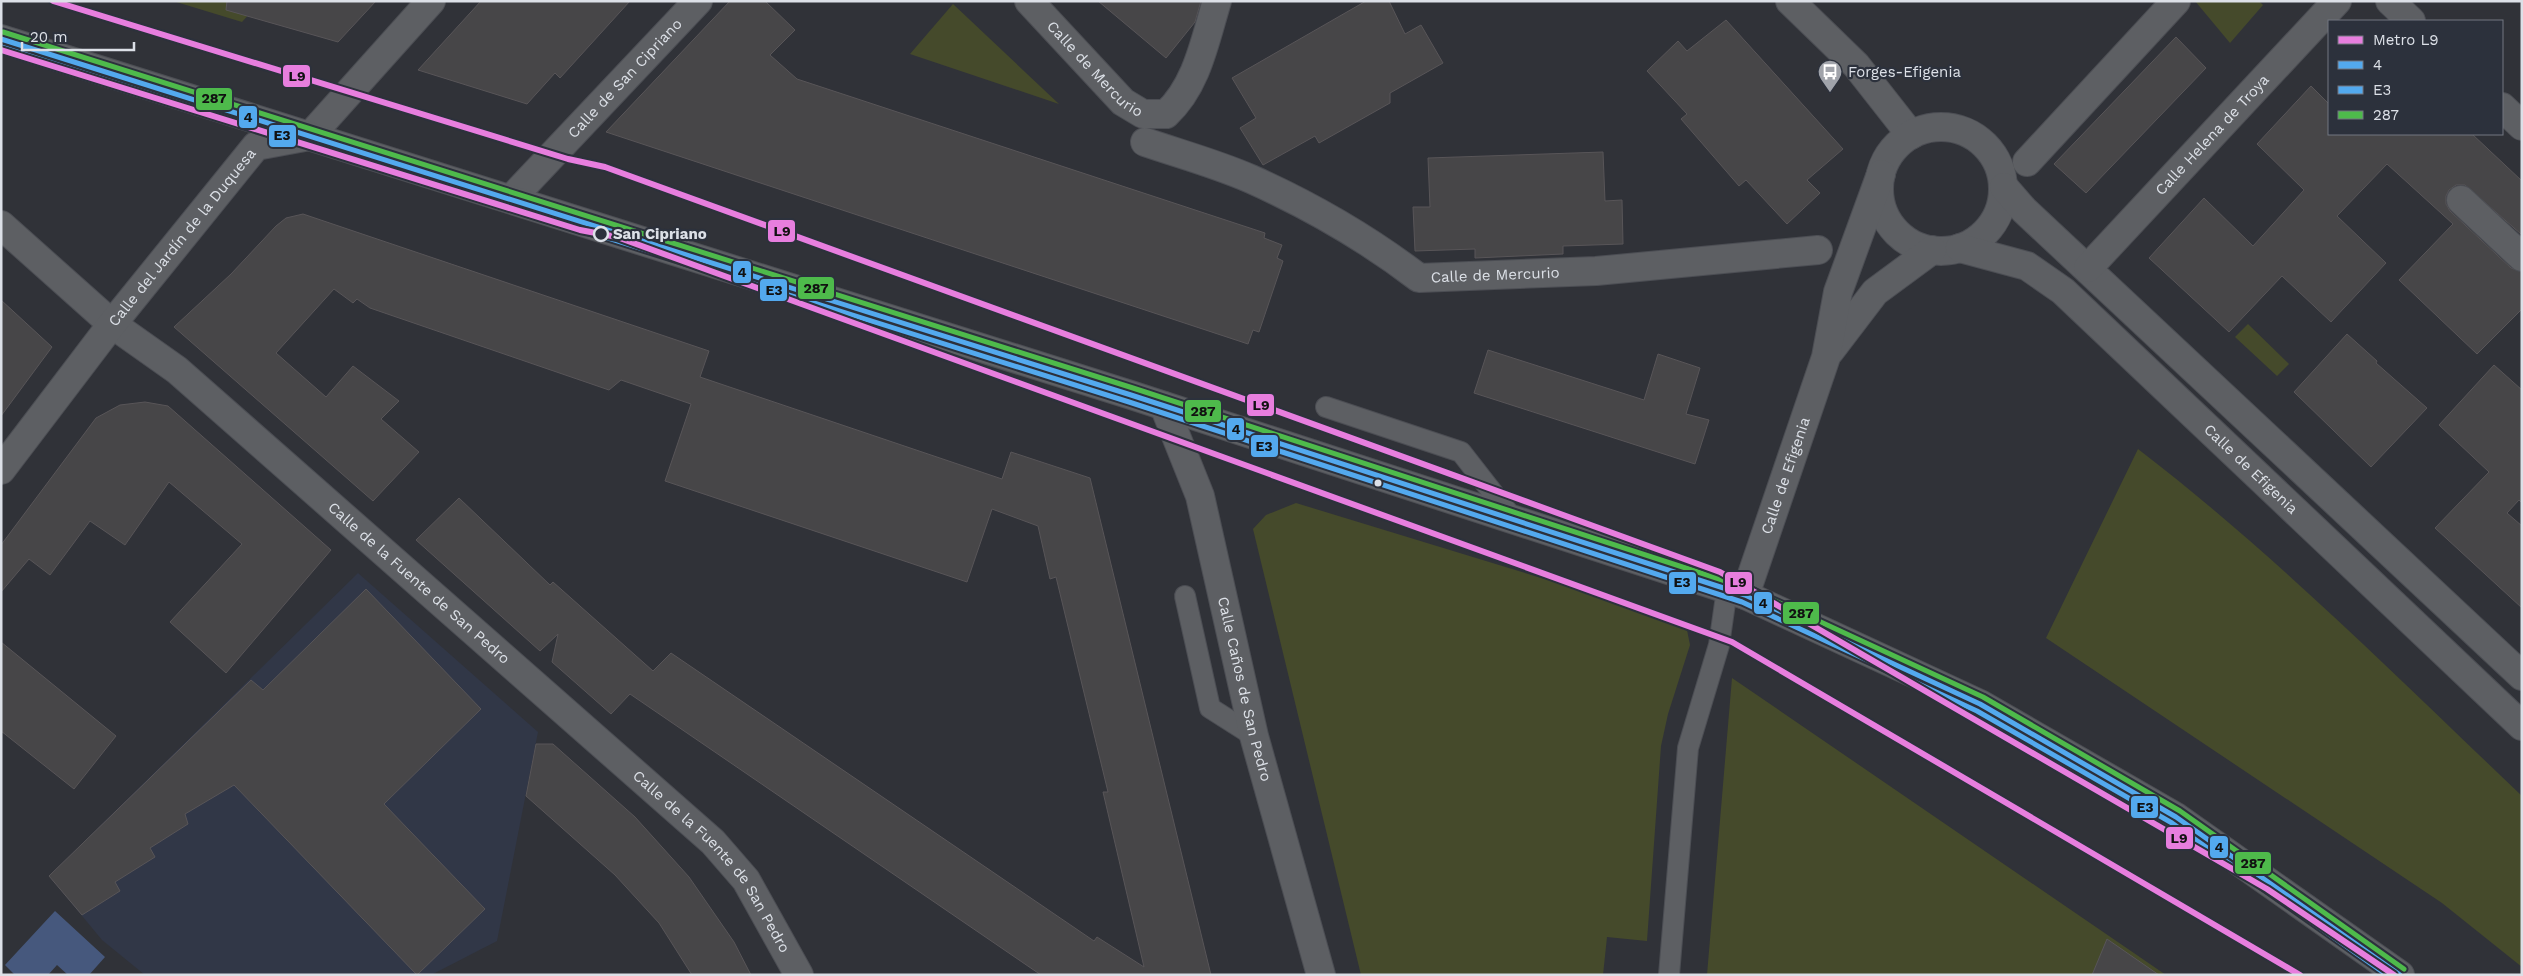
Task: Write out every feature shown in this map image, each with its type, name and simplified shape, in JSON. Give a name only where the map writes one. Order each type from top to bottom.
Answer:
[{"type":"street","points":[[310,136],[431,1]]},
{"type":"street","name":"Calle de San Cipriano","points":[[511,199],[698,1]]},
{"type":"street","name":"Calle de Mercurio","points":[[1029,1],[1123,102],[1142,114],[1166,114],[1178,103],[1190,84],[1217,1]]},
{"type":"street","points":[[1790,1],[1856,65],[1911,135]]},
{"type":"street","points":[[2027,162],[2176,1]]},
{"type":"street","name":"Calle Helena de Troya","points":[[2088,268],[2337,1]]},
{"type":"street","points":[[2390,1],[2410,20]]},
{"type":"street","points":[[1,39],[1164,406],[1736,592],[1980,704],[2176,817],[2400,975]]},
{"type":"street","points":[[2503,108],[2522,126]]},
{"type":"street","points":[[1946,127],[1962,131],[1978,139],[1994,155],[2004,187],[2001,209],[1994,223],[1979,239],[1960,248],[1946,251],[1932,250],[1907,241],[1890,225],[1880,200],[1881,174],[1890,154],[1911,135],[1931,128],[1946,127]]},
{"type":"street","name":"Calle del Jardín de la Duquesa","points":[[1,470],[112,324],[256,146],[310,136]]},
{"type":"street","name":"Calle de Mercurio","points":[[1145,142],[1250,179],[1328,219],[1419,278],[1596,271],[1818,250]]},
{"type":"street","name":"Calle de Efigenia","points":[[1736,592],[1826,356],[1838,292],[1881,174]]},
{"type":"street","points":[[2004,187],[2024,210],[2088,268],[2342,509],[2520,670],[2490,696]]},
{"type":"street","points":[[2461,200],[2522,257]]},
{"type":"street","name":"Calle de la Fuente de San Pedro","points":[[1,224],[112,324],[176,370],[713,842],[746,880],[799,975]]},
{"type":"street","name":"Calle de Efigenia","points":[[1960,248],[2027,266],[2063,291],[2522,726]]},
{"type":"street","name":"Calle de Efigenia","points":[[1826,356],[1875,292],[1932,250]]},
{"type":"street","name":"Calle Caños de San Pedro","points":[[1164,406],[1200,496],[1254,736],[1321,975]]},
{"type":"lane","points":[[1326,407],[1461,452],[1514,520]]},
{"type":"lane","points":[[1669,975],[1688,748],[1736,592]]},
{"type":"lane","points":[[1185,596],[1210,708],[1254,736]]},
{"type":"shaded area","points":[[358,573],[538,732],[497,941],[431,975],[145,975],[102,940],[49,876]]},
{"type":"green space","points":[[173,1],[261,1],[242,22]]},
{"type":"green space","points":[[2195,1],[2259,1],[2263,5],[2230,43]]},
{"type":"green space","points":[[953,4],[1059,104],[910,54]]},
{"type":"green space","points":[[2248,324],[2289,364],[2277,376],[2235,337]]},
{"type":"green space","points":[[2138,449],[2189,489],[2287,574],[2522,796],[2522,967],[2442,903],[2046,638]]},
{"type":"green space","points":[[1296,503],[1633,606],[1687,630],[1690,645],[1668,714],[1661,746],[1647,941],[1607,937],[1603,975],[1361,975],[1253,529],[1266,515]]},
{"type":"green space","points":[[1732,678],[2166,975],[1707,975]]},
{"type":"water","points":[[55,911],[105,957],[89,975],[68,975],[57,965],[48,975],[15,975],[5,965]]},
{"type":"building","points":[[227,1],[376,1],[338,42],[226,10]]},
{"type":"building","points":[[481,1],[630,1],[560,78],[555,73],[527,104],[418,70]]},
{"type":"building","points":[[730,1],[765,1],[795,30],[770,55],[797,79],[1265,233],[1264,238],[1282,245],[1277,258],[1283,261],[1259,332],[1253,330],[1248,344],[606,132]]},
{"type":"building","points":[[1098,1],[1201,1],[1195,22],[1166,58]]},
{"type":"building","points":[[1366,1],[1389,1],[1405,34],[1421,25],[1443,63],[1390,93],[1390,103],[1319,143],[1315,136],[1263,165],[1240,128],[1256,118],[1232,78]]},
{"type":"building","points":[[1726,20],[1843,149],[1807,180],[1820,193],[1787,224],[1746,180],[1739,186],[1681,119],[1687,114],[1647,71],[1678,41],[1687,51]]},
{"type":"building","points":[[2176,37],[2206,68],[2086,193],[2054,164]]},
{"type":"building","points":[[2311,86],[2328,103],[2328,135],[2473,135],[2522,181],[2522,235],[2465,185],[2456,185],[2449,190],[2446,196],[2446,204],[2450,211],[2511,268],[2522,272],[2522,309],[2477,354],[2399,280],[2453,224],[2387,164],[2337,216],[2386,263],[2331,322],[2282,276],[2229,332],[2149,258],[2204,198],[2253,246],[2304,190],[2257,144]]},
{"type":"building","points":[[1603,152],[1605,201],[1622,200],[1623,244],[1563,246],[1563,254],[1475,258],[1475,249],[1415,251],[1413,207],[1430,207],[1428,158]]},
{"type":"building","points":[[303,214],[709,351],[700,377],[1002,479],[1011,452],[1090,478],[1211,975],[1041,975],[630,694],[611,714],[552,662],[558,634],[540,651],[416,540],[459,498],[550,585],[553,582],[653,671],[671,653],[1094,941],[1097,937],[1144,967],[1103,792],[1108,792],[1056,577],[1050,579],[1038,526],[992,509],[967,582],[665,481],[691,404],[621,380],[609,390],[370,308],[357,299],[353,303],[334,289],[276,353],[326,397],[353,366],[399,401],[381,419],[419,452],[373,501],[174,327],[231,274],[276,226],[286,218]]},
{"type":"building","points":[[1,300],[52,347],[1,416]]},
{"type":"building","points":[[2347,334],[2377,361],[2376,363],[2427,408],[2371,467],[2294,392]]},
{"type":"building","points":[[1488,350],[1644,400],[1658,354],[1700,368],[1686,414],[1709,420],[1695,464],[1474,393]]},
{"type":"building","points":[[2494,365],[2522,390],[2522,503],[2519,500],[2507,513],[2522,526],[2522,608],[2435,528],[2489,472],[2439,425]]},
{"type":"building","points":[[145,402],[168,406],[331,550],[226,673],[170,622],[242,544],[169,482],[125,545],[90,521],[50,575],[29,559],[1,592],[1,545],[96,418],[120,405]]},
{"type":"building","points":[[366,589],[481,709],[384,804],[485,909],[417,975],[234,785],[185,814],[188,824],[150,848],[155,857],[115,882],[120,891],[82,915],[49,876],[251,680],[263,690]]},
{"type":"building","points":[[1,642],[116,736],[74,789],[1,731]]},
{"type":"building","points":[[536,744],[553,744],[635,817],[689,877],[734,942],[751,975],[692,975],[659,923],[615,875],[526,796]]},
{"type":"building","points":[[2107,939],[2159,975],[2092,975]]},
{"type":"metro line","name":"L9","points":[[53,1],[568,159],[605,167],[1720,572],[2267,889],[2394,975]]},
{"type":"metro line","name":"L9","points":[[1,50],[580,230],[617,237],[1732,642],[2300,975]]},
{"type":"transit line","name":"287","points":[[3,32],[1133,388],[1747,588],[1983,697],[2180,811],[2404,969]]},
{"type":"transit line","name":"4","points":[[1,39],[1131,395],[1745,595],[1980,704],[2176,817],[2400,975]]},
{"type":"transit line","name":"E3","points":[[1,47],[1129,402],[1742,602],[1977,711],[2172,823],[2387,975]]},
{"type":"place","name":"Forges-Efigenia","points":[[1830,93]]},
{"type":"place","name":"San Cipriano","points":[[601,234]]}]
